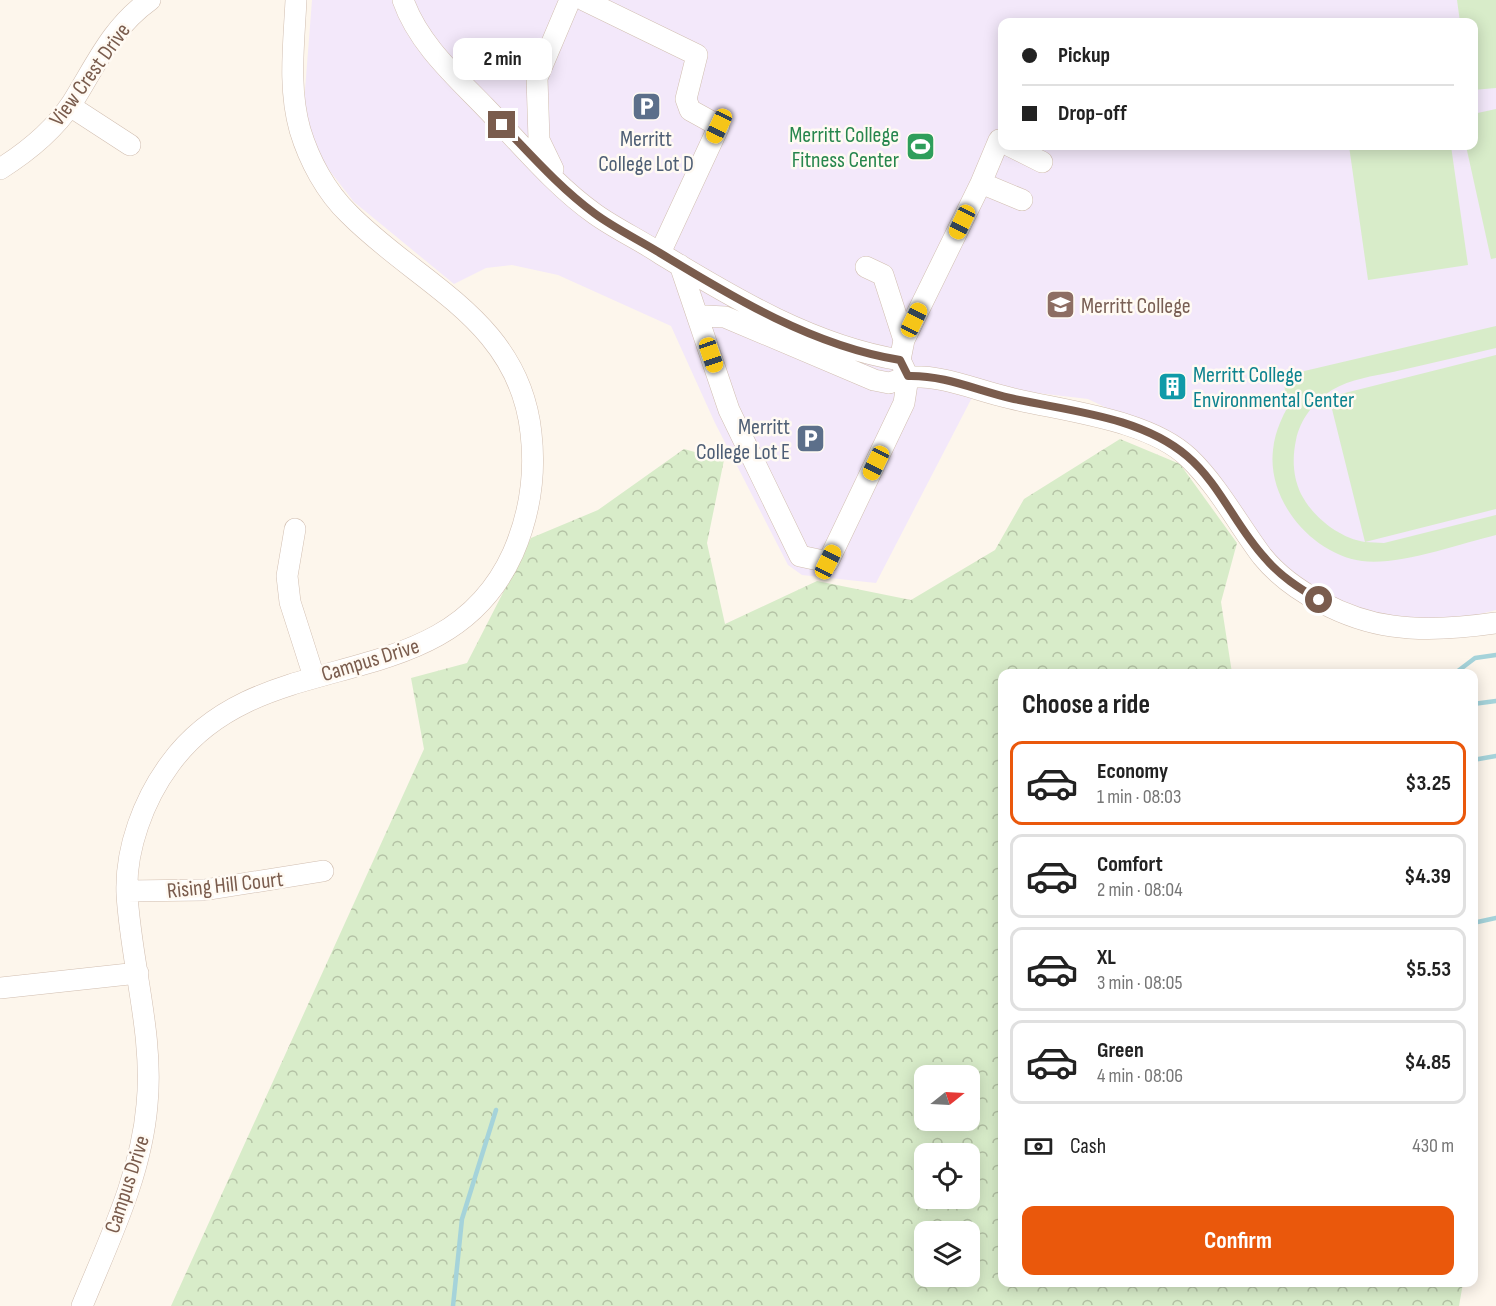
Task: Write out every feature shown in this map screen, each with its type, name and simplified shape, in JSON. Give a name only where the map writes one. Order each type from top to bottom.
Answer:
[{"type":"street","name":"View Crest Drive","points":[[0,169],[28,152],[70,106],[107,42],[150,0]]},
{"type":"street","name":"Campus Drive","points":[[82,1306],[129,1189],[142,1145],[148,1101],[148,1050],[127,891],[138,827],[152,791],[191,738],[239,704],[267,691],[382,660],[426,643],[447,630],[489,592],[507,566],[521,535],[530,504],[534,470],[531,430],[523,396],[512,367],[490,335],[465,308],[367,232],[345,211],[325,185],[311,158],[294,101],[296,0]]},
{"type":"street","points":[[560,185],[539,140],[537,78],[570,0]]},
{"type":"street","points":[[584,0],[697,55],[686,99],[690,110],[719,126],[660,253]]},
{"type":"street","points":[[404,4],[420,36],[447,68],[560,185],[595,214],[736,298],[812,334],[879,357],[904,359],[936,377],[1008,398],[1109,419],[1158,437],[1188,456],[1211,483],[1264,558],[1290,582],[1319,600],[1353,615],[1401,627],[1465,627],[1496,622]]},
{"type":"street","points":[[70,106],[130,145]]},
{"type":"street","points":[[698,318],[706,316],[725,318],[874,380],[889,383],[904,359],[998,142]]},
{"type":"street","points":[[1018,150],[1042,162]]},
{"type":"street","points":[[981,183],[1022,200]]},
{"type":"street","points":[[680,266],[729,410],[792,540],[800,556],[828,562],[904,403],[904,359],[883,275],[866,267]]},
{"type":"street","points":[[295,529],[287,576],[290,602],[314,677]]},
{"type":"street","name":"Rising Hill Court","points":[[127,891],[204,890],[323,872]]},
{"type":"street","points":[[0,988],[138,973]]},
{"type":"shaded area","name":"Merritt College","points":[[312,0],[1496,0],[1496,610],[1453,621],[1398,618],[1343,607],[1292,572],[1144,426],[1088,399],[978,386],[876,583],[802,575],[788,565],[715,423],[671,326],[558,275],[512,265],[486,268],[454,284],[354,202],[329,170],[309,134],[304,103]]},
{"type":"green space","points":[[1457,0],[1496,0],[1496,88],[1478,90],[1478,18],[1459,18]]},
{"type":"green space","points":[[1496,109],[1496,258],[1491,259],[1467,150],[1478,150],[1478,113]]},
{"type":"green space","points":[[1350,150],[1452,150],[1468,265],[1368,280]]},
{"type":"green space","points":[[1496,326],[1496,348],[1347,383],[1325,394],[1304,418],[1296,440],[1294,454],[1298,488],[1312,511],[1328,525],[1346,536],[1365,542],[1384,543],[1496,515],[1496,535],[1410,557],[1377,562],[1362,561],[1326,548],[1296,522],[1277,488],[1273,469],[1274,443],[1281,421],[1295,395],[1286,398],[1283,376]]},
{"type":"green space","points":[[1496,355],[1496,509],[1365,542],[1329,397]]},
{"type":"green space","points":[[1120,439],[1180,464],[1237,543],[1221,602],[1231,669],[998,669],[998,1287],[1462,1287],[1459,1306],[171,1306],[424,749],[411,678],[467,663],[531,538],[598,510],[684,449],[724,460],[707,543],[725,624],[817,581],[911,600],[995,550],[1024,499]]},
{"type":"waterway","points":[[1461,669],[1475,658],[1496,655]]},
{"type":"waterway","points":[[1478,703],[1496,701]]},
{"type":"waterway","points":[[1478,759],[1496,756]]},
{"type":"waterway","points":[[1478,922],[1496,918]]},
{"type":"waterway","points":[[453,1306],[462,1219],[496,1110]]},
{"type":"place","name":"Merritt College Lot D","points":[[646,106]]},
{"type":"place","name":"Merritt College Fitness Center","points":[[920,147]]},
{"type":"place","name":"Merritt College","points":[[1060,305]]},
{"type":"place","name":"Merritt College Environmental Center","points":[[1172,387]]},
{"type":"place","name":"Merritt College Lot E","points":[[811,439]]},
{"type":"route","points":[[502,125],[560,185],[595,214],[736,298],[775,318],[812,334],[879,357],[900,360],[908,376],[936,377],[1008,398],[1109,419],[1158,437],[1188,456],[1211,483],[1264,558],[1290,582],[1319,600]]}]
